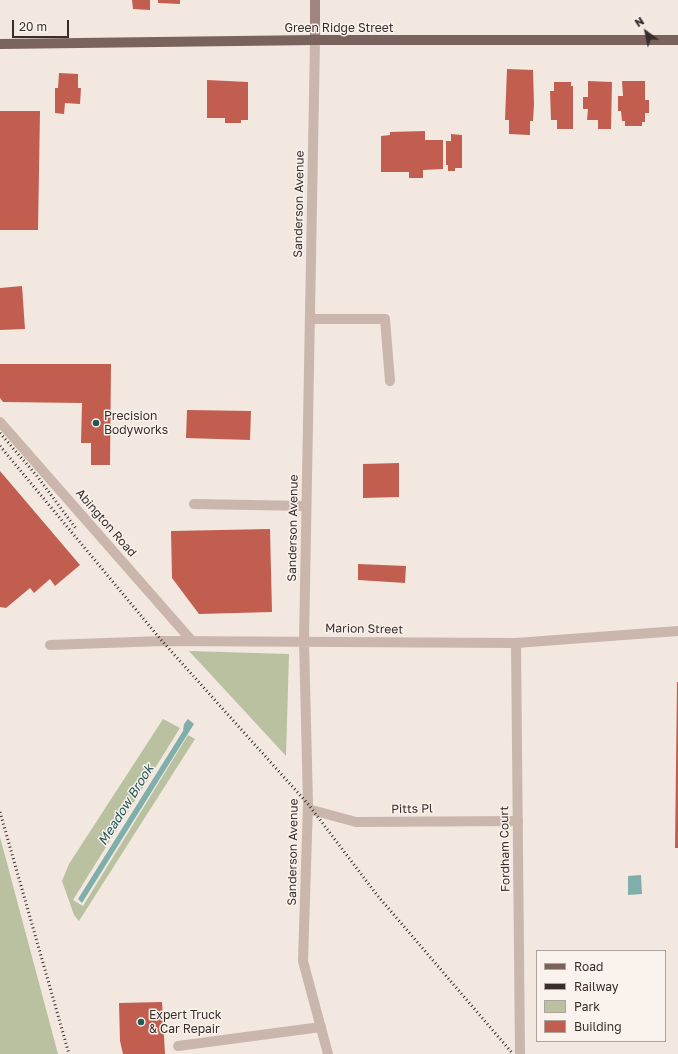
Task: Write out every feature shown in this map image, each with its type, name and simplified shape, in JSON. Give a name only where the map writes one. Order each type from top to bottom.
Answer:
[{"type":"main road","name":"Green Ridge Street","points":[[0,44],[315,40],[678,40]]},
{"type":"street","name":"Sanderson Avenue","points":[[315,0],[304,641],[308,809],[303,961],[328,1054]]},
{"type":"street","points":[[310,319],[385,319],[390,381]]},
{"type":"street","name":"Abington Road","points":[[0,422],[192,641]]},
{"type":"street","points":[[194,504],[306,506]]},
{"type":"street","name":"Marion Street","points":[[50,645],[192,641],[516,643],[678,631]]},
{"type":"street","name":"Fordham Court","points":[[516,643],[520,1054]]},
{"type":"street","name":"Pitts Pl","points":[[308,809],[356,822],[518,821]]},
{"type":"street","points":[[178,1046],[321,1027]]},
{"type":"green space","points":[[189,651],[289,654],[286,756]]},
{"type":"green space","points":[[163,719],[180,728],[73,900],[83,906],[188,735],[195,739],[79,921],[74,915],[62,881],[69,864]]},
{"type":"green space","points":[[0,837],[58,1054],[0,1054]]},
{"type":"water","points":[[188,719],[194,724],[82,903],[78,899],[183,731],[184,724]]},
{"type":"water","points":[[641,875],[642,894],[628,895],[628,876]]},
{"type":"building","points":[[132,0],[150,0],[150,10],[133,9]]},
{"type":"building","points":[[158,0],[180,0],[180,4],[158,3]]},
{"type":"building","points":[[507,69],[533,70],[534,104],[533,121],[530,121],[530,135],[509,134],[509,120],[505,120]]},
{"type":"building","points":[[59,73],[78,74],[78,88],[81,88],[80,104],[65,103],[64,114],[55,113],[55,88],[58,88]]},
{"type":"building","points":[[207,80],[248,82],[248,120],[241,120],[241,123],[225,123],[225,118],[207,118]]},
{"type":"building","points":[[588,81],[612,82],[611,129],[598,129],[598,120],[587,120],[588,109],[583,109],[583,97],[588,97]]},
{"type":"building","points":[[622,81],[645,81],[645,100],[649,100],[649,113],[645,113],[645,122],[642,122],[642,126],[625,126],[625,121],[622,121],[621,111],[618,111],[618,96],[623,96]]},
{"type":"building","points":[[554,82],[571,82],[571,86],[573,86],[573,129],[557,129],[557,120],[551,120],[550,91],[554,91]]},
{"type":"building","points":[[0,111],[40,111],[38,230],[0,230]]},
{"type":"building","points":[[425,131],[425,140],[443,140],[443,169],[423,170],[423,178],[409,178],[409,172],[381,172],[381,136],[390,135],[390,132]]},
{"type":"building","points":[[451,134],[462,135],[462,168],[455,168],[455,171],[448,171],[448,165],[446,165],[446,141],[451,141]]},
{"type":"building","points":[[22,286],[25,329],[0,330],[0,288]]},
{"type":"building","name":"Precision Bodyworks","points":[[0,364],[111,364],[110,465],[91,465],[91,443],[81,443],[82,403],[3,402],[0,398]]},
{"type":"building","points":[[187,410],[251,411],[250,440],[186,438]]},
{"type":"building","points":[[399,463],[399,497],[363,498],[363,464]]},
{"type":"building","points":[[0,471],[80,565],[55,586],[50,579],[34,593],[30,588],[6,608],[0,607]]},
{"type":"building","points":[[270,529],[272,612],[199,614],[172,578],[171,531]]},
{"type":"building","points":[[358,564],[406,566],[405,583],[358,580]]},
{"type":"building","points":[[677,682],[678,848],[675,848]]},
{"type":"building","name":"Expert Truck & Car Repair","points":[[162,1002],[165,1054],[123,1054],[120,1041],[119,1003]]},
{"type":"railway","points":[[0,433],[37,476],[77,530]]},
{"type":"railway","points":[[0,446],[162,641],[308,804],[377,895],[513,1054]]},
{"type":"railway","points":[[0,812],[69,1054]]},
{"type":"place","name":"Precision Bodyworks","points":[[96,423]]},
{"type":"place","name":"Expert Truck & Car Repair","points":[[141,1022]]},
{"type":"water label","name":"Meadow Brook","points":[[126,805]]}]
